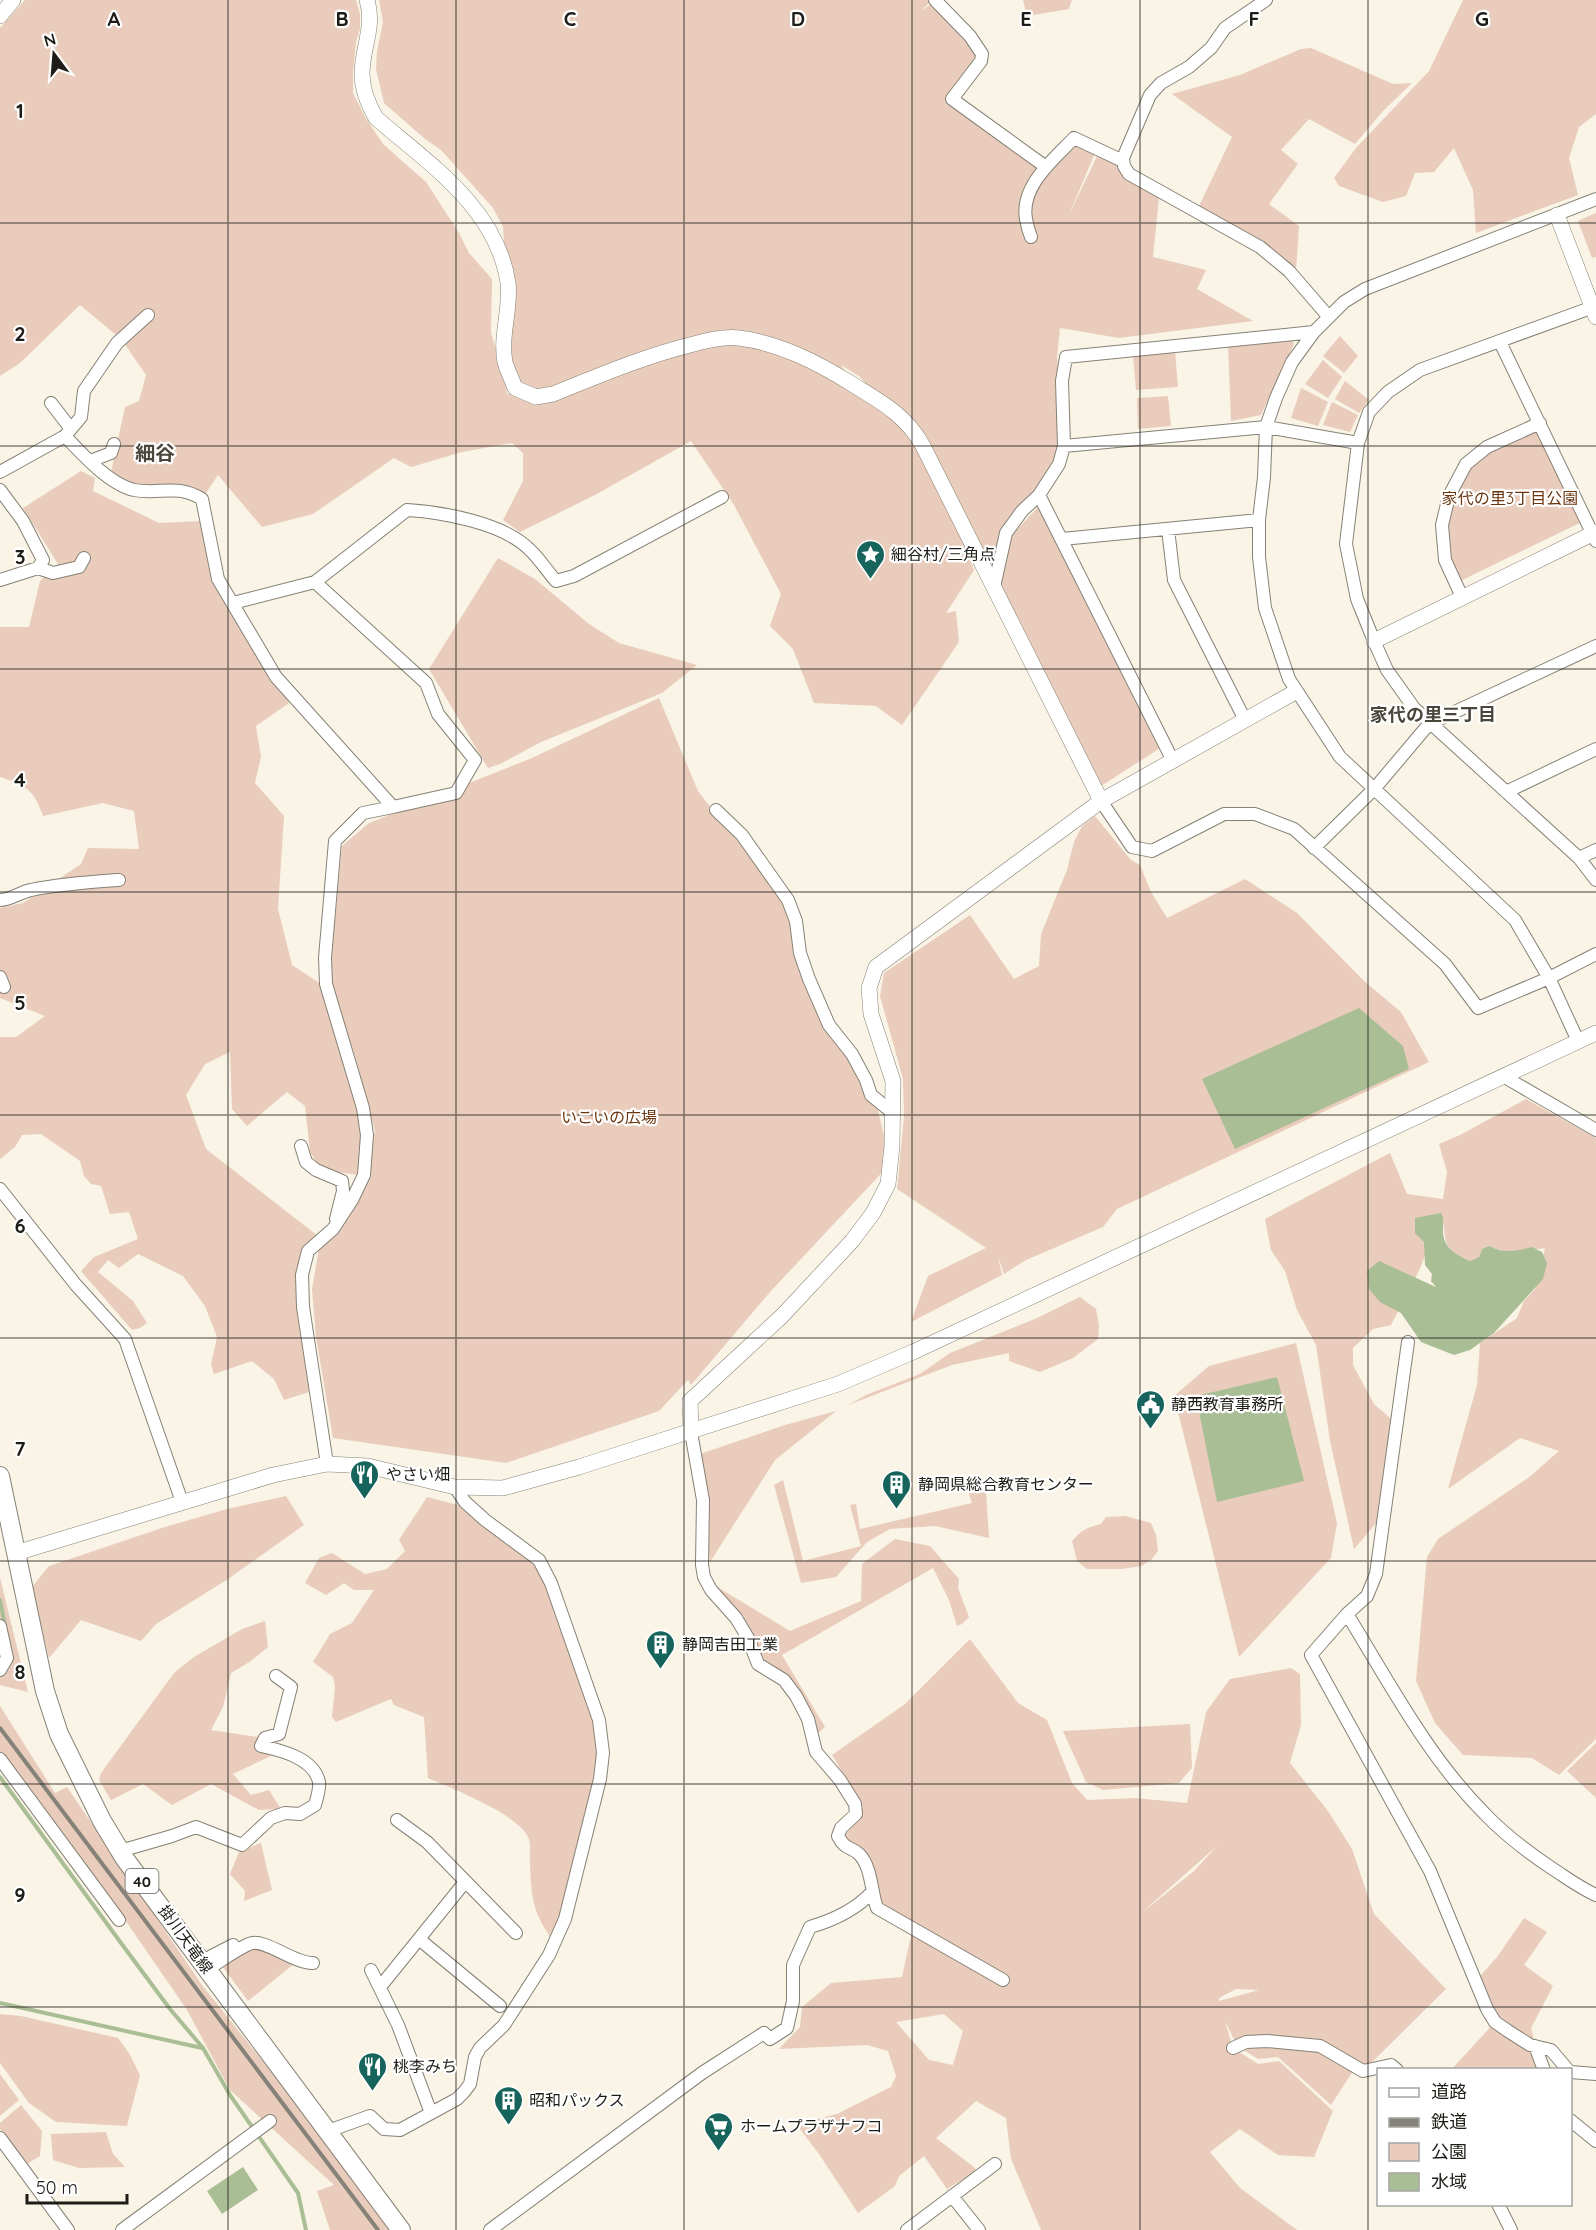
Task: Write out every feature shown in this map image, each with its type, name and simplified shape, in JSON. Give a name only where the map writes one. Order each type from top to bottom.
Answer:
[{"type":"main road","name":"掛川天竜線","points":[[0,1476],[40,1674],[59,1734],[102,1821],[120,1851],[401,2230]]},
{"type":"street","points":[[0,16],[13,0]]},
{"type":"street","points":[[367,0],[371,15],[362,74],[367,103],[376,118],[460,190],[486,224],[503,259],[508,285],[505,361],[515,388],[536,397],[553,394],[651,355],[705,341],[738,337],[796,353],[891,408],[914,429],[1101,801],[1132,847],[1152,851],[1224,814],[1255,814],[1294,829],[1445,964],[1478,1008],[1549,978],[1596,954]]},
{"type":"street","points":[[935,0],[970,36],[982,54],[981,61],[952,99],[1046,167]]},
{"type":"street","points":[[1123,161],[1150,95],[1161,83],[1189,67],[1211,48],[1225,28],[1266,0]]},
{"type":"street","points":[[1031,237],[1025,218],[1027,202],[1034,183],[1074,138],[1123,161],[1129,174],[1260,246],[1289,271],[1328,316]]},
{"type":"street","points":[[1578,1041],[1549,978],[1515,920],[1340,757],[1295,692],[1279,654],[1264,608],[1259,556],[1259,520],[1266,427],[1276,398],[1293,362],[1328,316],[1365,289],[1596,198]]},
{"type":"street","points":[[1557,215],[1595,310],[1420,370],[1388,392],[1369,412],[1358,443],[1346,544],[1357,599],[1374,641],[1387,670],[1414,708],[1579,858],[1596,880]]},
{"type":"street","points":[[0,472],[68,432],[81,417],[84,391],[117,343],[148,315]]},
{"type":"street","points":[[994,586],[1006,533],[1022,511],[1039,495],[1059,464],[1064,446],[1062,381],[1066,357],[1314,333]]},
{"type":"street","points":[[1374,641],[1595,535],[1500,342]]},
{"type":"street","points":[[51,403],[68,432],[101,472],[133,489],[188,491],[202,499],[218,579],[276,677],[393,807]]},
{"type":"street","points":[[1462,597],[1445,560],[1442,525],[1449,496],[1466,464],[1487,447],[1540,423]]},
{"type":"street","points":[[1064,446],[1266,427],[1358,443]]},
{"type":"street","points":[[90,461],[111,453],[114,444]]},
{"type":"street","points":[[0,490],[23,521],[43,560],[38,568]]},
{"type":"street","points":[[1039,495],[1173,760]]},
{"type":"street","points":[[233,603],[315,582],[406,510],[446,514],[505,532],[528,548],[556,581],[574,576],[722,497]]},
{"type":"street","points":[[1062,539],[1259,520]]},
{"type":"street","points":[[1168,529],[1174,580],[1245,720]]},
{"type":"street","points":[[0,580],[38,568],[53,573],[79,567],[84,558]]},
{"type":"street","points":[[315,582],[426,683],[438,714],[475,760],[456,793],[363,813],[335,841],[325,958],[326,984],[363,1108],[367,1135],[364,1175],[352,1200],[333,1229],[308,1251],[302,1275],[303,1307],[327,1464]]},
{"type":"street","points":[[1314,848],[1375,788],[1429,724],[1596,646]]},
{"type":"street","points":[[1003,1980],[877,1908],[867,1869],[859,1854],[843,1845],[838,1836],[841,1828],[856,1814],[855,1804],[840,1780],[816,1752],[808,1719],[790,1688],[784,1680],[758,1664],[748,1638],[736,1618],[711,1590],[704,1577],[702,1565],[703,1500],[691,1431],[690,1401],[782,1316],[852,1241],[873,1213],[888,1184],[892,1146],[893,1081],[871,1014],[869,988],[876,967],[1101,801],[1295,692]]},
{"type":"street","points":[[1506,792],[1596,749]]},
{"type":"street","points":[[716,810],[742,835],[788,900],[796,921],[800,953],[829,1025],[852,1054],[871,1095],[893,1113]]},
{"type":"street","points":[[1579,858],[1596,850]]},
{"type":"street","points":[[0,900],[27,890],[50,886],[119,880]]},
{"type":"street","points":[[0,977],[4,987],[0,984]]},
{"type":"street","points":[[16,1553],[273,1475],[327,1464],[368,1466],[455,1487],[503,1488],[526,1483],[838,1384],[912,1352],[1596,1033]]},
{"type":"street","points":[[1503,1076],[1596,1130]]},
{"type":"street","points":[[301,1146],[306,1162],[316,1170],[342,1181],[343,1191],[333,1229]]},
{"type":"street","points":[[0,1190],[76,1285],[125,1339],[182,1502]]},
{"type":"street","points":[[1408,1342],[1376,1574],[1367,1596],[1347,1614],[1311,1655],[1430,1871],[1486,2009],[1495,2022],[1508,2031],[1535,2046],[1551,2050],[1566,2068]]},
{"type":"street","points":[[328,2131],[370,2116],[384,2129],[400,2130],[457,2099],[470,2084],[475,2057],[480,2048],[504,2025],[549,1955],[565,1919],[600,1779],[603,1753],[599,1720],[551,1582],[539,1560],[485,1520],[465,1502],[455,1487]]},
{"type":"street","points":[[1347,1614],[1423,1736],[1454,1779],[1485,1814],[1526,1851],[1583,1889],[1596,1895]]},
{"type":"street","points":[[0,1626],[7,1658],[0,1670]]},
{"type":"street","points":[[120,1851],[196,1827],[242,1845],[271,1818],[285,1813],[300,1814],[315,1805],[319,1783],[315,1773],[283,1750],[261,1746],[265,1738],[279,1734],[291,1687],[276,1676]]},
{"type":"street","points":[[0,1759],[119,1920]]},
{"type":"street","points":[[397,1820],[427,1842],[516,1934]]},
{"type":"street","points":[[380,1987],[465,1882]]},
{"type":"street","points":[[490,2230],[702,2073],[764,2033],[770,2039],[787,2028],[793,2001],[793,1965],[810,1927],[846,1913],[863,1902],[873,1891]]},
{"type":"street","points":[[205,1965],[252,1934]]},
{"type":"street","points":[[419,1939],[500,2006]]},
{"type":"street","points":[[205,1965],[252,1942],[260,1943],[304,1963],[313,1963]]},
{"type":"street","points":[[371,1970],[398,2025],[431,2113]]},
{"type":"street","points":[[1233,2048],[1246,2042],[1267,2040],[1298,2043],[1320,2046],[1363,2071],[1391,2065],[1395,2068]]},
{"type":"street","points":[[1535,2046],[1543,2068]]},
{"type":"street","points":[[1572,2071],[1596,2074]]},
{"type":"street","points":[[1572,2122],[1596,2141]]},
{"type":"street","points":[[122,2230],[266,2124]]},
{"type":"street","points":[[0,2138],[68,2230]]},
{"type":"street","points":[[908,2230],[994,2164]]},
{"type":"street","points":[[952,2196],[979,2230]]},
{"type":"street","points":[[1499,2206],[1511,2230]]},
{"type":"green space","points":[[25,0],[356,0],[360,14],[360,29],[356,42],[353,93],[365,117],[383,144],[426,182],[459,233],[469,253],[492,279],[491,333],[507,394],[546,398],[527,393],[511,378],[506,277],[496,244],[504,241],[503,227],[493,208],[441,150],[384,103],[376,69],[383,22],[379,0],[932,0],[921,11],[934,2],[984,52],[952,99],[1044,165],[1074,142],[1095,153],[1068,217],[1099,152],[1120,161],[1129,180],[1159,197],[1153,257],[1206,270],[1197,289],[1253,321],[1119,338],[1060,328],[1057,358],[1064,446],[1006,541],[1043,502],[1165,745],[1101,786],[994,587],[1002,546],[986,571],[959,532],[974,570],[946,613],[956,611],[959,642],[902,725],[876,706],[814,703],[793,649],[770,626],[781,594],[734,505],[691,441],[595,495],[520,532],[503,520],[523,481],[523,453],[512,443],[462,452],[411,467],[394,458],[313,514],[262,527],[218,475],[202,499],[140,490],[110,477],[125,407],[139,401],[146,375],[122,340],[80,305],[20,363],[0,376],[0,28]],"holes":[[[841,365],[859,376],[923,446],[939,480],[899,425],[857,388]]]},
{"type":"green space","points":[[1023,0],[1072,0],[1069,9],[1027,16]]},
{"type":"green space","points":[[1463,0],[1596,0],[1596,114],[1579,127],[1569,158],[1578,195],[1476,233],[1473,190],[1454,148],[1434,172],[1415,173],[1406,196],[1383,202],[1339,186],[1334,178],[1356,148],[1429,71]]},
{"type":"green space","points":[[1311,48],[1393,84],[1412,83],[1383,111],[1355,144],[1309,119],[1281,150],[1298,164],[1269,204],[1299,226],[1296,271],[1199,206],[1232,137],[1172,94],[1240,75],[1301,49]]},
{"type":"green space","points":[[1596,213],[1596,257],[1592,258],[1578,221]]},
{"type":"green space","points":[[1340,336],[1358,356],[1344,373],[1323,356]]},
{"type":"green space","points":[[1292,339],[1294,344],[1261,415],[1231,421],[1228,345]]},
{"type":"green space","points":[[1175,351],[1178,387],[1136,390],[1133,355]]},
{"type":"green space","points":[[1323,360],[1342,377],[1328,398],[1305,384]]},
{"type":"green space","points":[[1345,381],[1369,400],[1359,413],[1335,399]]},
{"type":"green space","points":[[1301,388],[1328,402],[1318,426],[1291,418]]},
{"type":"green space","points":[[1168,396],[1171,426],[1138,429],[1137,398]]},
{"type":"green space","points":[[1332,402],[1358,415],[1350,432],[1323,425]]},
{"type":"green space","name":"家代の里3丁目公園","points":[[1540,423],[1586,520],[1458,582],[1446,562],[1443,525],[1464,467]]},
{"type":"green space","name":"いこいの広場","points":[[81,471],[95,478],[93,491],[159,523],[202,521],[215,577],[261,651],[289,703],[256,726],[261,757],[255,783],[284,816],[278,909],[292,965],[321,984],[363,1108],[366,1157],[375,1131],[355,1056],[329,984],[342,846],[369,823],[532,758],[659,698],[698,791],[768,875],[790,923],[796,962],[826,1026],[839,1039],[875,1099],[891,1163],[770,1292],[691,1385],[688,1380],[659,1411],[506,1463],[333,1438],[316,1337],[312,1289],[319,1249],[336,1225],[359,1175],[322,1170],[310,1152],[305,1106],[287,1092],[247,1126],[232,1109],[230,1052],[205,1064],[186,1095],[206,1149],[318,1236],[302,1275],[309,1392],[284,1400],[274,1379],[252,1361],[214,1374],[211,1364],[217,1337],[205,1306],[183,1276],[138,1254],[119,1268],[108,1260],[98,1272],[133,1301],[147,1323],[132,1330],[81,1271],[94,1257],[138,1239],[129,1212],[110,1214],[101,1186],[91,1184],[84,1176],[80,1161],[41,1134],[22,1135],[15,1147],[0,1159],[0,1037],[16,1037],[45,1016],[0,998],[0,908],[23,903],[81,864],[88,848],[139,849],[134,811],[103,803],[43,816],[36,800],[28,790],[0,777],[0,627],[29,627],[40,581],[58,564],[23,508]]},
{"type":"green space","points":[[498,558],[535,579],[589,624],[619,643],[697,665],[662,693],[541,742],[488,768],[429,669]]},
{"type":"green space","points":[[1095,816],[1131,860],[1140,865],[1151,892],[1167,918],[1245,879],[1297,913],[1364,981],[1401,1012],[1429,1062],[1117,1209],[1103,1227],[1026,1260],[1004,1274],[998,1256],[1002,1275],[911,1322],[928,1276],[986,1248],[897,1189],[904,1117],[903,1079],[880,996],[884,973],[970,915],[1014,979],[1039,966],[1041,934],[1067,870],[1074,842],[1082,826]]},
{"type":"green space","points":[[1526,1099],[1596,1138],[1596,1739],[1559,1775],[1532,1758],[1463,1755],[1435,1723],[1416,1681],[1427,1557],[1438,1539],[1528,1478],[1559,1451],[1520,1438],[1448,1489],[1477,1385],[1480,1343],[1517,1318],[1524,1301],[1535,1289],[1545,1248],[1511,1253],[1493,1248],[1482,1249],[1479,1257],[1470,1261],[1453,1251],[1446,1243],[1441,1214],[1419,1271],[1391,1325],[1373,1329],[1353,1348],[1353,1365],[1374,1404],[1390,1418],[1394,1442],[1384,1514],[1354,1549],[1330,1441],[1316,1345],[1297,1310],[1285,1271],[1271,1250],[1265,1219],[1390,1153],[1407,1194],[1443,1199],[1447,1172],[1439,1144]]},
{"type":"green space","points":[[1080,1297],[1096,1309],[1099,1325],[1098,1339],[1073,1358],[1040,1372],[1009,1361],[1009,1353],[952,1365],[848,1405],[866,1395],[920,1374],[950,1353],[1035,1319]]},
{"type":"green space","points":[[1296,1343],[1337,1523],[1331,1558],[1239,1657],[1174,1396],[1209,1366]]},
{"type":"green space","points":[[836,1411],[775,1460],[710,1562],[700,1454],[785,1425]]},
{"type":"green space","points":[[783,1480],[803,1561],[861,1546],[850,1505],[856,1504],[860,1529],[972,1503],[968,1492],[986,1491],[989,1538],[935,1526],[890,1529],[867,1542],[836,1577],[801,1583],[774,1485]]},
{"type":"green space","points":[[286,1496],[304,1525],[228,1579],[156,1624],[141,1641],[81,1620],[49,1658],[32,1587],[49,1566],[165,1527],[227,1509]]},
{"type":"green space","points":[[427,1497],[466,1507],[539,1560],[603,1748],[592,1813],[553,1940],[541,1921],[534,1903],[530,1842],[523,1830],[484,1803],[428,1778],[424,1717],[394,1705],[391,1699],[336,1722],[332,1717],[335,1687],[333,1677],[313,1662],[330,1634],[352,1623],[374,1590],[354,1590],[344,1583],[326,1595],[305,1583],[319,1558],[332,1553],[365,1574],[387,1569],[405,1551],[399,1540]]},
{"type":"green space","points":[[1125,1516],[1151,1523],[1156,1535],[1158,1551],[1151,1560],[1141,1566],[1122,1569],[1087,1569],[1077,1561],[1072,1541],[1078,1534],[1101,1524],[1106,1517]]},
{"type":"green space","points":[[895,1539],[930,1546],[959,1579],[958,1588],[969,1617],[957,1626],[949,1600],[933,1568],[782,1655],[825,1727],[816,1735],[811,1714],[760,1665],[714,1585],[790,1631],[861,1601],[862,1564]]},
{"type":"green space","points":[[0,1578],[28,1692],[0,1685],[0,1669],[7,1658],[0,1626]]},
{"type":"green space","points":[[265,1621],[268,1647],[231,1673],[223,1707],[211,1730],[265,1738],[283,1750],[233,1774],[251,1795],[269,1790],[281,1809],[259,1810],[211,1784],[172,1805],[143,1784],[111,1800],[99,1780],[101,1773],[174,1673],[194,1657],[242,1629]]},
{"type":"green space","points":[[970,1639],[1018,1703],[1047,1720],[1072,1783],[1087,1800],[1135,1798],[1187,1803],[1206,1712],[1230,1679],[1291,1668],[1300,1674],[1301,1725],[1290,1763],[1328,1811],[1352,1849],[1374,1914],[1446,1989],[1363,2071],[1353,2071],[1331,2105],[1278,2057],[1258,2059],[1237,2046],[1225,2021],[1233,2048],[1258,2064],[1279,2061],[1333,2111],[1314,2157],[1278,2155],[1240,2129],[1210,2152],[1240,2188],[1297,2230],[1041,2230],[1011,2159],[1006,2118],[976,2101],[936,2138],[976,2171],[947,2189],[924,2156],[899,2176],[895,2186],[858,2213],[796,2124],[837,2114],[891,2087],[896,2076],[888,2051],[867,2045],[779,2049],[800,2027],[802,2007],[831,1983],[902,1977],[911,1936],[931,1936],[877,1908],[869,1877],[841,1843],[863,1807],[832,1755],[905,1704]],"holes":[[[1217,1846],[1194,1871],[1139,1915]],[[1236,1989],[1259,1990],[1219,2001],[1219,1998]],[[944,2014],[963,2031],[953,2065],[929,2060],[896,2022]]]},
{"type":"green space","points":[[0,1706],[55,1793],[67,1787],[202,1985],[315,2127],[392,2230],[330,2230],[317,2191],[334,2185],[230,2090],[187,2010],[121,1914],[0,1752]]},
{"type":"green space","points":[[1190,1724],[1192,1768],[1179,1783],[1103,1790],[1086,1782],[1063,1731]]},
{"type":"green space","points":[[1596,1743],[1596,1798],[1567,1771]]},
{"type":"green space","points":[[261,1843],[272,1890],[244,1901],[245,1891],[230,1874],[239,1852]]},
{"type":"green space","points":[[1524,1918],[1547,1932],[1524,1965],[1553,1986],[1531,2028],[1541,2068],[1453,2068],[1495,2022],[1475,1982],[1497,1957]]},
{"type":"green space","points":[[249,1945],[295,1963],[248,2001],[217,1959]]},
{"type":"green space","points":[[0,2014],[21,2016],[118,2038],[140,2075],[127,2126],[56,2122],[29,2103],[0,2063]]},
{"type":"green space","points":[[0,2074],[19,2100],[0,2116]]},
{"type":"green space","points":[[21,2105],[42,2131],[40,2156],[27,2164],[0,2129],[0,2123]]},
{"type":"green space","points":[[106,2132],[113,2154],[125,2167],[79,2168],[53,2160],[51,2134]]},
{"type":"water","points":[[1359,1008],[1403,1046],[1409,1069],[1235,1149],[1202,1079]]},
{"type":"water","points":[[1441,1213],[1443,1235],[1447,1245],[1470,1261],[1479,1257],[1482,1249],[1489,1246],[1505,1251],[1532,1247],[1542,1252],[1547,1263],[1543,1279],[1494,1333],[1470,1350],[1454,1355],[1421,1342],[1401,1313],[1380,1302],[1369,1289],[1367,1271],[1379,1261],[1436,1287],[1431,1281],[1432,1274],[1425,1265],[1424,1242],[1415,1233],[1415,1218]]},
{"type":"water","points":[[1277,1377],[1304,1481],[1217,1502],[1196,1396]]},
{"type":"water","points":[[243,2167],[258,2190],[222,2214],[207,2191]]},
{"type":"waterway","points":[[0,1600],[5,1626]]},
{"type":"waterway","points":[[0,1777],[170,2009],[203,2048],[230,2095],[298,2193],[306,2230]]},
{"type":"waterway","points":[[0,2003],[202,2048]]},
{"type":"railway","points":[[0,1728],[378,2230]]},
{"type":"place","name":"細谷村/三角点","points":[[870,580]]},
{"type":"place","name":"静西教育事務所","points":[[1150,1430]]},
{"type":"place","name":"やさい畑","points":[[365,1500]]},
{"type":"place","name":"静岡県総合教育センター","points":[[897,1510]]},
{"type":"place","name":"静岡吉田工業","points":[[661,1670]]},
{"type":"place","name":"桃李みち","points":[[372,2092]]},
{"type":"place","name":"昭和パックス","points":[[508,2126]]},
{"type":"place","name":"ホームプラザナフコ","points":[[719,2152]]},
{"type":"district","name":"細谷","points":[[155,452]]},
{"type":"district","name":"家代の里三丁目","points":[[1433,714]]}]
